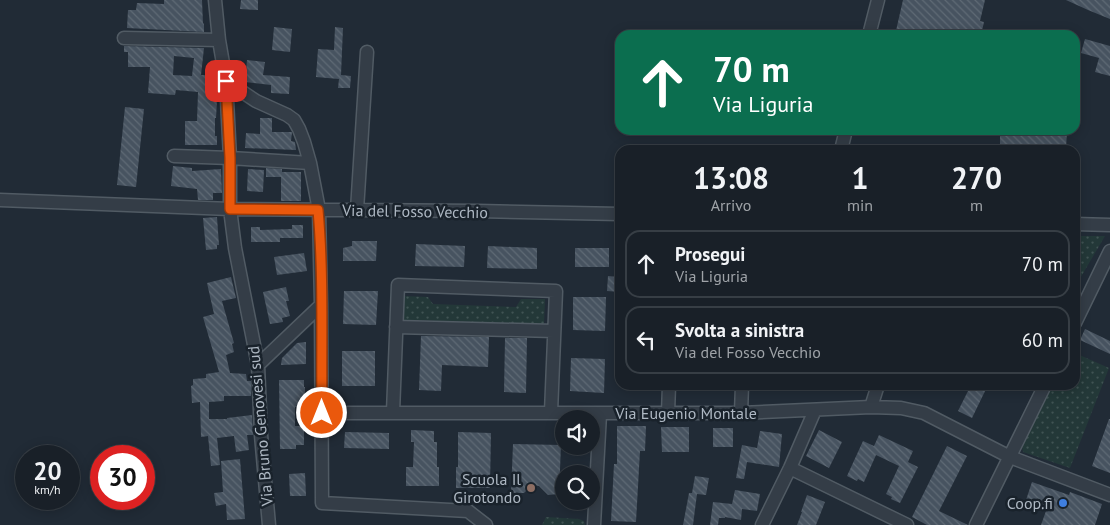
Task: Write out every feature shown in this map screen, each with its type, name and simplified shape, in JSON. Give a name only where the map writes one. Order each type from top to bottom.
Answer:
[{"type":"street","points":[[215,0],[218,40],[226,81],[256,101],[276,109],[294,120],[304,142],[310,163],[320,230],[322,503],[468,511],[484,524]]},
{"type":"street","points":[[870,30],[878,0]]},
{"type":"street","points":[[124,38],[218,40]]},
{"type":"street","points":[[357,210],[367,52]]},
{"type":"street","name":"Via Bruno Genovesi sud","points":[[226,81],[230,158],[230,209],[235,248],[258,365],[261,434],[270,525]]},
{"type":"street","points":[[174,156],[310,163]]},
{"type":"street","name":"Via del Fosso Vecchio","points":[[0,200],[230,209],[615,214]]},
{"type":"street","points":[[1080,224],[1110,224]]},
{"type":"street","points":[[1080,313],[1110,251]]},
{"type":"street","points":[[393,412],[398,286],[556,291],[551,412]]},
{"type":"street","points":[[258,365],[321,305]]},
{"type":"street","points":[[396,327],[554,331]]},
{"type":"street","points":[[668,414],[669,390]]},
{"type":"street","points":[[741,413],[742,390]]},
{"type":"street","points":[[871,407],[876,390]]},
{"type":"street","points":[[976,525],[1043,390]]},
{"type":"street","name":"Via Eugenio Montale","points":[[600,414],[741,413],[871,407],[901,408],[924,413],[1010,457],[1110,495]]},
{"type":"street","points":[[762,525],[790,468],[815,410]]},
{"type":"street","name":"Via Eugenio Montale","points":[[322,413],[555,412]]},
{"type":"street","points":[[594,525],[598,455]]},
{"type":"street","points":[[790,468],[890,521],[907,525]]},
{"type":"green space","points":[[1080,236],[1105,236],[1080,278]]},
{"type":"green space","points":[[404,296],[428,297],[433,304],[516,307],[521,299],[545,299],[544,324],[403,320]]},
{"type":"green space","points":[[1080,355],[1109,368],[1070,468],[1023,452],[1022,447],[1050,390],[1080,390]]},
{"type":"green space","points":[[546,517],[579,519],[584,521],[585,525],[542,525]]},
{"type":"building","points":[[164,0],[202,0],[204,32],[127,28],[128,10],[136,10],[137,3],[164,4]]},
{"type":"building","points":[[241,0],[258,0],[258,10],[240,9]]},
{"type":"building","points":[[903,0],[985,0],[980,21],[984,22],[982,30],[896,30]]},
{"type":"building","points":[[1066,0],[1110,0],[1110,19],[1088,10]]},
{"type":"building","points":[[274,27],[292,29],[290,52],[272,50]]},
{"type":"building","points":[[335,27],[343,28],[341,75],[351,76],[350,88],[338,88],[339,79],[316,77],[318,49],[334,50]]},
{"type":"building","points":[[1085,39],[1110,46],[1110,76],[1095,72],[1099,58],[1081,53]]},
{"type":"building","points":[[124,46],[204,48],[201,75],[214,75],[212,101],[217,101],[215,136],[217,136],[217,145],[185,145],[185,121],[197,121],[198,92],[176,90],[175,95],[148,93],[150,67],[128,67],[128,52],[124,52]],"holes":[[[174,56],[194,58],[192,76],[173,75]]]},
{"type":"building","points":[[247,60],[265,62],[263,75],[290,77],[289,94],[271,93],[271,85],[245,82]]},
{"type":"building","points":[[125,107],[144,109],[136,187],[117,185]]},
{"type":"building","points":[[260,118],[272,118],[272,132],[292,132],[291,141],[295,142],[296,150],[245,148],[246,133],[260,134]]},
{"type":"building","points":[[1000,135],[1067,135],[1066,145],[1000,145]]},
{"type":"building","points":[[173,166],[192,168],[192,171],[221,169],[222,193],[213,193],[213,200],[198,200],[197,189],[171,186]]},
{"type":"building","points":[[266,168],[282,169],[282,172],[301,172],[301,201],[281,201],[281,177],[266,177]]},
{"type":"building","points":[[248,169],[264,170],[263,192],[247,191]]},
{"type":"building","points":[[217,217],[219,245],[217,245],[217,249],[206,250],[203,218]]},
{"type":"building","points":[[292,225],[303,225],[303,238],[280,238],[280,242],[251,242],[251,227],[260,227],[260,230],[292,229]]},
{"type":"building","points":[[352,241],[377,241],[376,261],[343,261],[343,248],[352,246]]},
{"type":"building","points":[[416,244],[465,246],[464,267],[415,266]]},
{"type":"building","points":[[488,246],[537,248],[537,269],[487,268]]},
{"type":"building","points":[[575,248],[609,248],[609,267],[575,267]]},
{"type":"building","points":[[304,253],[307,271],[277,275],[274,257]]},
{"type":"building","points":[[608,276],[615,277],[615,292],[607,291]]},
{"type":"building","points":[[231,277],[236,298],[222,301],[234,343],[232,344],[234,352],[226,355],[230,373],[246,374],[247,381],[251,381],[251,396],[224,396],[224,401],[209,402],[209,419],[227,419],[252,415],[253,435],[247,435],[249,450],[236,452],[234,436],[217,438],[220,465],[211,466],[208,436],[201,437],[200,402],[192,403],[191,386],[193,385],[193,379],[206,378],[206,374],[219,372],[203,317],[214,314],[207,283]]},
{"type":"building","points":[[286,287],[289,301],[286,301],[290,316],[282,318],[283,322],[270,324],[263,292]]},
{"type":"building","points":[[344,291],[378,291],[376,325],[343,324]]},
{"type":"building","points":[[573,297],[606,297],[605,331],[573,330]]},
{"type":"building","points":[[1085,329],[1110,341],[1110,354],[1080,340]]},
{"type":"building","points":[[421,336],[489,337],[488,367],[442,365],[441,391],[419,390]]},
{"type":"building","points":[[505,338],[527,338],[526,393],[504,392]]},
{"type":"building","points":[[306,342],[306,364],[281,365],[282,358],[297,343]]},
{"type":"building","points":[[342,351],[375,351],[375,386],[342,386]]},
{"type":"building","points":[[571,358],[605,359],[604,393],[570,391]]},
{"type":"building","points":[[279,380],[304,380],[305,407],[295,407],[295,426],[304,426],[304,445],[296,445],[296,449],[280,449]]},
{"type":"building","points":[[968,390],[986,390],[972,418],[958,411]]},
{"type":"building","points":[[1110,419],[1110,473],[1092,466]]},
{"type":"building","points":[[617,426],[646,426],[645,451],[640,451],[636,522],[611,521],[614,464],[617,464]]},
{"type":"building","points":[[661,427],[689,427],[689,452],[662,452]]},
{"type":"building","points":[[713,428],[733,428],[733,447],[713,447]]},
{"type":"building","points":[[411,430],[434,431],[434,442],[437,442],[439,486],[406,486],[406,467],[413,467],[414,442],[411,442]]},
{"type":"building","points":[[819,430],[842,442],[829,468],[806,456]]},
{"type":"building","points":[[760,431],[782,434],[779,467],[747,462],[744,479],[736,478],[742,445],[757,448]]},
{"type":"building","points":[[345,432],[389,433],[389,449],[344,448]]},
{"type":"building","points":[[458,432],[491,433],[490,488],[456,488]]},
{"type":"building","points":[[879,435],[913,451],[908,462],[918,467],[900,503],[891,499],[892,497],[886,494],[899,466],[876,455],[864,482],[847,476],[863,441],[874,446]]},
{"type":"building","points":[[513,444],[555,445],[555,455],[561,455],[560,465],[555,465],[555,494],[548,495],[539,486],[532,485],[524,493],[511,493]]},
{"type":"building","points":[[947,446],[967,456],[939,511],[968,525],[927,525],[912,517]]},
{"type":"building","points":[[240,459],[245,519],[227,520],[226,504],[216,506],[214,493],[223,492],[221,461]]},
{"type":"building","points":[[305,473],[306,496],[290,496],[289,474]]},
{"type":"building","points":[[695,476],[709,478],[706,495],[697,494],[693,525],[683,525],[689,493],[692,493]]},
{"type":"building","name":"Coop.fi","points":[[1032,482],[1069,495],[1070,492],[1102,504],[1095,525],[1041,525],[1046,511],[1025,503]]},
{"type":"building","points":[[735,490],[760,494],[757,511],[742,509],[741,520],[725,517],[719,518],[718,525],[710,525],[713,502],[732,504]]},
{"type":"building","points":[[807,495],[825,502],[816,525],[797,525],[802,512]]},
{"type":"place","name":"Scuola Il Girotondo","points":[[531,488]]},
{"type":"place","name":"Coop.fi","points":[[1063,503]]},
{"type":"route","points":[[226,81],[230,158],[230,209],[318,210],[320,230],[322,413]]}]
